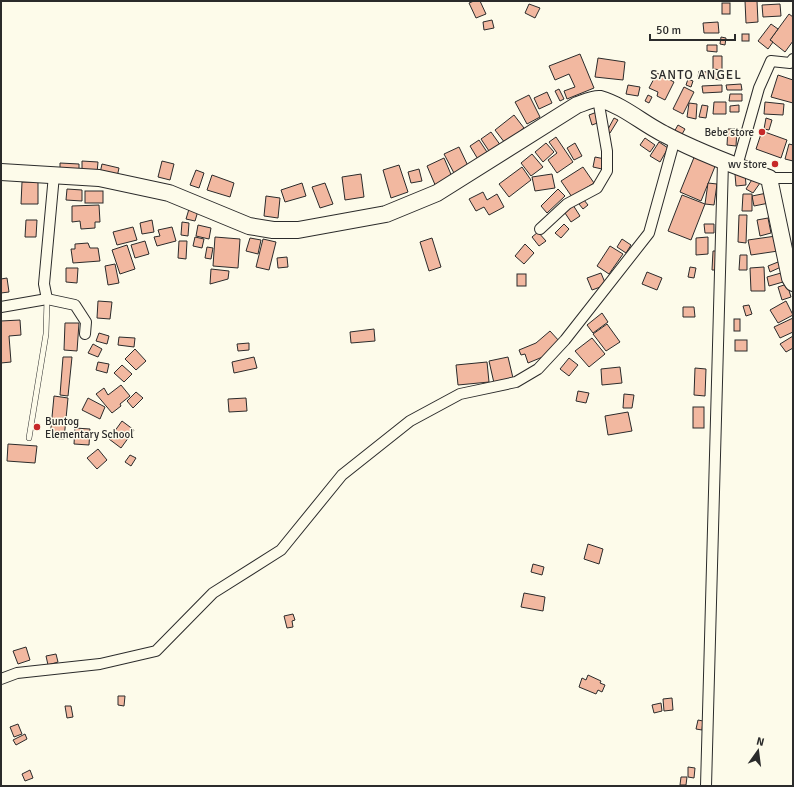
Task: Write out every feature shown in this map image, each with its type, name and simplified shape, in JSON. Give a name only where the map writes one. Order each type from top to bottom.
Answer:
[{"type":"main road","points":[[1,172],[99,178],[169,193],[248,226],[273,230],[298,230],[386,214],[437,193],[577,105],[598,98],[628,110],[652,128],[675,140],[730,164],[769,178],[790,278],[793,284]]},
{"type":"street","points":[[706,786],[730,164],[771,61],[790,63],[793,59]]},
{"type":"street","points":[[540,229],[567,204],[598,188],[606,170],[606,151],[598,98]]},
{"type":"street","points":[[1,679],[17,673],[100,664],[156,651],[213,593],[281,550],[342,475],[410,421],[460,394],[516,382],[538,369],[565,340],[649,233],[675,140]]},
{"type":"street","points":[[47,299],[44,284],[54,175]]},
{"type":"street","points":[[769,178],[793,178]]},
{"type":"street","points":[[1,307],[47,299],[75,305],[86,322],[84,334]]},
{"type":"lane","points":[[29,438],[46,334],[47,299]]},
{"type":"building","points":[[480,1],[486,14],[476,18],[469,3]]},
{"type":"building","points":[[745,1],[757,1],[758,22],[746,23]]},
{"type":"building","points":[[722,3],[730,3],[730,14],[722,14]]},
{"type":"building","points":[[529,4],[540,8],[535,18],[525,13]]},
{"type":"building","points":[[780,4],[781,16],[763,17],[762,5]]},
{"type":"building","points":[[789,14],[793,17],[793,41],[785,52],[770,40]]},
{"type":"building","points":[[492,20],[494,28],[484,30],[483,22]]},
{"type":"building","points":[[718,22],[719,33],[704,33],[703,23]]},
{"type":"building","points":[[771,24],[778,29],[770,40],[773,42],[768,49],[758,41]]},
{"type":"building","points":[[742,34],[749,34],[749,41],[742,41]]},
{"type":"building","points":[[721,37],[726,38],[725,45],[720,44]]},
{"type":"building","points":[[707,45],[717,45],[717,52],[707,51]]},
{"type":"building","points":[[580,54],[594,88],[567,99],[564,91],[575,87],[569,74],[555,80],[549,66]]},
{"type":"building","points":[[713,56],[722,56],[722,70],[713,69]]},
{"type":"building","points":[[598,58],[625,62],[623,80],[595,77]]},
{"type":"building","points":[[699,71],[722,74],[721,80],[698,77]]},
{"type":"building","points":[[657,73],[674,82],[665,100],[657,96],[658,92],[649,88]]},
{"type":"building","points":[[778,75],[793,80],[793,103],[771,97]]},
{"type":"building","points":[[688,79],[693,81],[691,87],[686,85]]},
{"type":"building","points":[[741,84],[742,90],[727,90],[726,85]]},
{"type":"building","points":[[628,85],[640,87],[638,96],[626,94]]},
{"type":"building","points":[[722,85],[722,92],[703,93],[702,86]]},
{"type":"building","points":[[684,87],[694,92],[683,114],[673,109]]},
{"type":"building","points":[[559,89],[564,99],[560,101],[555,91]]},
{"type":"building","points":[[547,92],[552,103],[539,109],[534,98]]},
{"type":"building","points":[[730,94],[742,94],[742,101],[729,101]]},
{"type":"building","points":[[529,95],[540,117],[527,124],[515,102]]},
{"type":"building","points":[[648,95],[652,97],[649,103],[645,101]]},
{"type":"building","points":[[714,102],[726,102],[726,114],[713,114]]},
{"type":"building","points":[[765,102],[784,104],[783,115],[764,114]]},
{"type":"building","points":[[689,103],[697,104],[696,119],[687,117]]},
{"type":"building","points":[[702,105],[708,106],[706,118],[699,117]]},
{"type":"building","points":[[739,105],[739,112],[730,112],[730,106]]},
{"type":"building","points":[[597,112],[600,122],[592,125],[589,115]]},
{"type":"building","points":[[514,115],[524,128],[505,143],[495,130]]},
{"type":"building","points":[[614,118],[618,120],[610,133],[607,131]]},
{"type":"building","points":[[766,118],[772,120],[769,130],[764,129]]},
{"type":"building","points":[[678,125],[685,129],[681,136],[674,132]]},
{"type":"building","points":[[728,129],[737,129],[736,146],[727,145]]},
{"type":"building","points":[[762,131],[787,140],[781,158],[756,149]]},
{"type":"building","points":[[491,132],[501,146],[491,154],[481,139]]},
{"type":"building","points":[[556,137],[573,162],[557,173],[548,160],[557,153],[549,142]]},
{"type":"building","points":[[645,138],[655,145],[650,152],[640,145]]},
{"type":"building","points":[[479,140],[489,155],[479,161],[470,146]]},
{"type":"building","points":[[659,142],[668,148],[660,162],[650,156]]},
{"type":"building","points":[[546,143],[554,152],[543,162],[535,152]]},
{"type":"building","points":[[575,143],[582,156],[574,160],[567,148]]},
{"type":"building","points":[[789,144],[793,145],[793,161],[785,159]]},
{"type":"building","points":[[459,147],[469,168],[455,175],[444,154]]},
{"type":"building","points":[[532,154],[543,167],[531,176],[521,163]]},
{"type":"building","points":[[695,155],[716,164],[701,201],[680,192]]},
{"type":"building","points":[[595,157],[605,159],[602,169],[593,167]]},
{"type":"building","points":[[444,158],[453,179],[436,187],[427,166]]},
{"type":"building","points":[[82,161],[98,162],[97,173],[82,172]]},
{"type":"building","points":[[162,161],[174,164],[170,180],[158,177]]},
{"type":"building","points":[[60,163],[79,164],[79,173],[60,171]]},
{"type":"building","points":[[102,164],[119,168],[117,177],[100,173]]},
{"type":"building","points":[[399,165],[408,192],[391,198],[383,170]]},
{"type":"building","points":[[522,167],[531,180],[509,197],[499,184]]},
{"type":"building","points":[[583,167],[594,183],[572,197],[561,181]]},
{"type":"building","points":[[419,169],[422,181],[411,183],[408,172]]},
{"type":"building","points":[[196,170],[204,173],[199,188],[190,185]]},
{"type":"building","points":[[745,173],[746,185],[736,186],[735,174]]},
{"type":"building","points":[[361,174],[364,197],[345,200],[342,177]]},
{"type":"building","points":[[552,174],[555,188],[535,191],[532,177]]},
{"type":"building","points":[[212,175],[234,183],[230,197],[207,190]]},
{"type":"building","points":[[753,178],[760,183],[753,193],[746,189]]},
{"type":"building","points":[[22,182],[38,182],[38,204],[21,204]]},
{"type":"building","points":[[302,183],[306,196],[285,202],[281,190]]},
{"type":"building","points":[[325,183],[333,204],[320,208],[312,187]]},
{"type":"building","points":[[708,183],[717,184],[714,205],[705,204]]},
{"type":"building","points":[[67,189],[82,190],[82,201],[66,200]]},
{"type":"building","points":[[558,189],[565,196],[547,213],[541,206]]},
{"type":"building","points":[[85,191],[103,191],[103,203],[85,203]]},
{"type":"building","points":[[483,192],[487,200],[497,194],[504,207],[489,215],[484,207],[476,211],[469,199]]},
{"type":"building","points":[[767,193],[769,203],[754,206],[752,196]]},
{"type":"building","points":[[743,194],[752,194],[752,211],[742,211]]},
{"type":"building","points":[[682,195],[705,204],[691,240],[668,231]]},
{"type":"building","points":[[266,196],[280,198],[278,218],[264,216]]},
{"type":"building","points":[[584,200],[588,205],[583,209],[579,204]]},
{"type":"building","points":[[99,205],[100,222],[95,222],[95,228],[81,229],[80,221],[72,222],[72,206]]},
{"type":"building","points":[[573,205],[580,216],[571,222],[563,210]]},
{"type":"building","points":[[189,209],[198,211],[195,221],[186,219]]},
{"type":"building","points":[[739,215],[747,215],[746,243],[738,242]]},
{"type":"building","points":[[768,218],[771,233],[760,236],[757,220]]},
{"type":"building","points":[[26,220],[37,220],[36,237],[25,237]]},
{"type":"building","points":[[152,220],[154,232],[142,234],[140,223]]},
{"type":"building","points":[[182,222],[189,223],[188,236],[181,235]]},
{"type":"building","points":[[564,224],[569,229],[561,238],[555,233]]},
{"type":"building","points":[[704,224],[714,224],[714,233],[705,233]]},
{"type":"building","points":[[198,225],[211,228],[209,239],[196,236]]},
{"type":"building","points":[[133,227],[137,240],[117,245],[113,232]]},
{"type":"building","points":[[172,227],[176,241],[157,246],[154,237],[160,236],[158,230]]},
{"type":"building","points":[[538,232],[546,241],[539,246],[532,237]]},
{"type":"building","points":[[776,236],[778,251],[751,255],[748,240]]},
{"type":"building","points":[[195,237],[204,239],[202,248],[193,246]]},
{"type":"building","points":[[215,237],[240,239],[238,268],[213,266]]},
{"type":"building","points":[[708,237],[708,254],[696,255],[696,238]]},
{"type":"building","points":[[250,238],[261,240],[258,254],[246,251]]},
{"type":"building","points":[[432,238],[441,267],[429,271],[420,242]]},
{"type":"building","points":[[263,239],[276,242],[269,270],[256,267]]},
{"type":"building","points":[[622,239],[631,245],[626,253],[617,247]]},
{"type":"building","points":[[145,241],[149,254],[135,258],[131,245]]},
{"type":"building","points":[[179,241],[187,241],[186,259],[178,258]]},
{"type":"building","points":[[88,243],[90,248],[98,248],[100,261],[73,263],[71,249],[75,249],[75,244]]},
{"type":"building","points":[[525,244],[534,253],[524,264],[515,256]]},
{"type":"building","points":[[127,245],[135,269],[120,274],[112,250]]},
{"type":"building","points":[[610,246],[623,254],[609,274],[597,266]]},
{"type":"building","points":[[207,247],[213,248],[211,259],[205,258]]},
{"type":"building","points":[[713,251],[719,251],[718,270],[712,270]]},
{"type":"building","points":[[740,255],[747,255],[747,270],[739,270]]},
{"type":"building","points":[[287,257],[288,267],[278,268],[277,258]]},
{"type":"building","points":[[778,262],[781,267],[770,272],[768,266]]},
{"type":"building","points":[[115,264],[119,283],[108,285],[105,266]]},
{"type":"building","points":[[690,267],[696,268],[694,278],[688,277]]},
{"type":"building","points":[[764,267],[765,291],[751,291],[750,268]]},
{"type":"building","points":[[66,268],[78,268],[77,283],[66,282]]},
{"type":"building","points":[[211,269],[229,271],[228,279],[210,284]]},
{"type":"building","points":[[647,272],[662,278],[657,290],[642,284]]},
{"type":"building","points":[[601,273],[606,285],[592,290],[587,278]]},
{"type":"building","points":[[781,273],[783,282],[769,286],[767,277]]},
{"type":"building","points":[[517,274],[526,274],[526,286],[517,286]]},
{"type":"building","points":[[7,278],[9,292],[1,293],[1,279]]},
{"type":"building","points":[[787,284],[791,297],[782,300],[778,287]]},
{"type":"building","points":[[98,301],[112,302],[110,319],[97,318]]},
{"type":"building","points":[[786,301],[793,315],[778,323],[770,310]]},
{"type":"building","points":[[749,305],[752,314],[746,316],[743,306]]},
{"type":"building","points":[[683,307],[694,307],[695,317],[683,317]]},
{"type":"building","points":[[602,313],[608,322],[593,333],[587,325]]},
{"type":"building","points":[[793,318],[793,332],[780,338],[774,327]]},
{"type":"building","points":[[734,319],[740,319],[740,331],[734,331]]},
{"type":"building","points":[[20,320],[21,335],[9,336],[11,362],[1,363],[1,321]]},
{"type":"building","points":[[65,323],[79,323],[77,351],[64,350]]},
{"type":"building","points":[[607,324],[620,342],[606,351],[593,334]]},
{"type":"building","points":[[374,329],[375,341],[351,343],[350,332]]},
{"type":"building","points":[[550,331],[560,342],[545,356],[528,363],[525,354],[521,355],[519,350],[536,343]]},
{"type":"building","points":[[99,333],[109,336],[107,344],[96,341]]},
{"type":"building","points":[[793,336],[793,348],[786,352],[780,344]]},
{"type":"building","points":[[119,337],[135,338],[134,347],[118,345]]},
{"type":"building","points":[[592,338],[605,354],[589,367],[575,351]]},
{"type":"building","points":[[735,340],[747,340],[747,351],[735,351]]},
{"type":"building","points":[[249,343],[249,350],[238,351],[237,344]]},
{"type":"building","points":[[93,344],[102,349],[98,357],[88,353]]},
{"type":"building","points":[[135,349],[146,361],[136,370],[125,359]]},
{"type":"building","points":[[63,357],[72,357],[68,396],[60,395]]},
{"type":"building","points":[[254,357],[257,368],[234,373],[232,362]]},
{"type":"building","points":[[508,357],[513,378],[494,383],[489,361]]},
{"type":"building","points":[[569,358],[578,365],[569,376],[560,369]]},
{"type":"building","points":[[98,362],[109,364],[107,373],[96,370]]},
{"type":"building","points":[[487,362],[489,382],[458,385],[456,365]]},
{"type":"building","points":[[122,365],[132,374],[124,382],[114,373]]},
{"type":"building","points":[[620,367],[622,383],[602,385],[601,369]]},
{"type":"building","points":[[695,368],[706,369],[705,396],[694,395]]},
{"type":"building","points":[[121,385],[130,396],[112,413],[96,394],[104,388],[108,395]]},
{"type":"building","points":[[578,391],[589,393],[586,403],[576,401]]},
{"type":"building","points":[[136,392],[143,398],[133,408],[127,401]]},
{"type":"building","points":[[624,394],[634,395],[632,408],[623,408]]},
{"type":"building","points":[[54,396],[68,398],[64,439],[50,438]]},
{"type":"building","points":[[88,398],[105,407],[100,419],[82,410]]},
{"type":"building","points":[[246,398],[247,411],[229,412],[228,399]]},
{"type":"building","points":[[693,407],[704,407],[704,428],[693,428]]},
{"type":"building","points":[[628,412],[632,431],[608,435],[605,416]]},
{"type":"building","points":[[122,421],[134,430],[121,448],[109,439]]},
{"type":"building","points":[[75,428],[90,429],[89,445],[74,444]]},
{"type":"building","points":[[8,444],[37,446],[35,463],[7,461]]},
{"type":"building","points":[[98,449],[107,460],[97,469],[87,458]]},
{"type":"building","points":[[130,455],[136,458],[131,466],[125,462]]},
{"type":"building","points":[[588,544],[603,549],[599,564],[584,559]]},
{"type":"building","points":[[533,564],[544,567],[542,575],[531,572]]},
{"type":"building","points":[[524,593],[545,597],[543,611],[521,607]]},
{"type":"building","points":[[293,614],[295,620],[292,621],[293,627],[287,628],[284,616]]},
{"type":"building","points":[[26,647],[30,660],[18,664],[13,651]]},
{"type":"building","points":[[56,654],[58,662],[48,665],[46,656]]},
{"type":"building","points":[[588,675],[601,681],[600,683],[605,685],[602,692],[598,690],[596,694],[579,687],[582,678],[586,680]]},
{"type":"building","points":[[118,696],[125,696],[124,706],[118,705]]},
{"type":"building","points":[[672,698],[673,710],[664,711],[663,699]]},
{"type":"building","points":[[661,703],[662,711],[654,713],[652,705]]},
{"type":"building","points":[[65,706],[71,706],[73,717],[67,718]]},
{"type":"building","points":[[698,720],[703,721],[702,730],[696,729]]},
{"type":"building","points":[[18,724],[22,734],[14,737],[10,727]]},
{"type":"building","points":[[25,734],[27,739],[16,745],[13,740]]},
{"type":"building","points":[[688,767],[695,768],[694,778],[688,777]]},
{"type":"building","points":[[30,770],[33,778],[25,781],[22,774]]},
{"type":"building","points":[[681,777],[687,777],[686,785],[680,785]]},
{"type":"place","name":"Bebe store","points":[[762,132]]},
{"type":"place","name":"wv store","points":[[775,164]]},
{"type":"place","name":"Buntog Elementary School","points":[[37,427]]},
{"type":"district","name":"SANTO ANGEL","points":[[696,75]]}]
